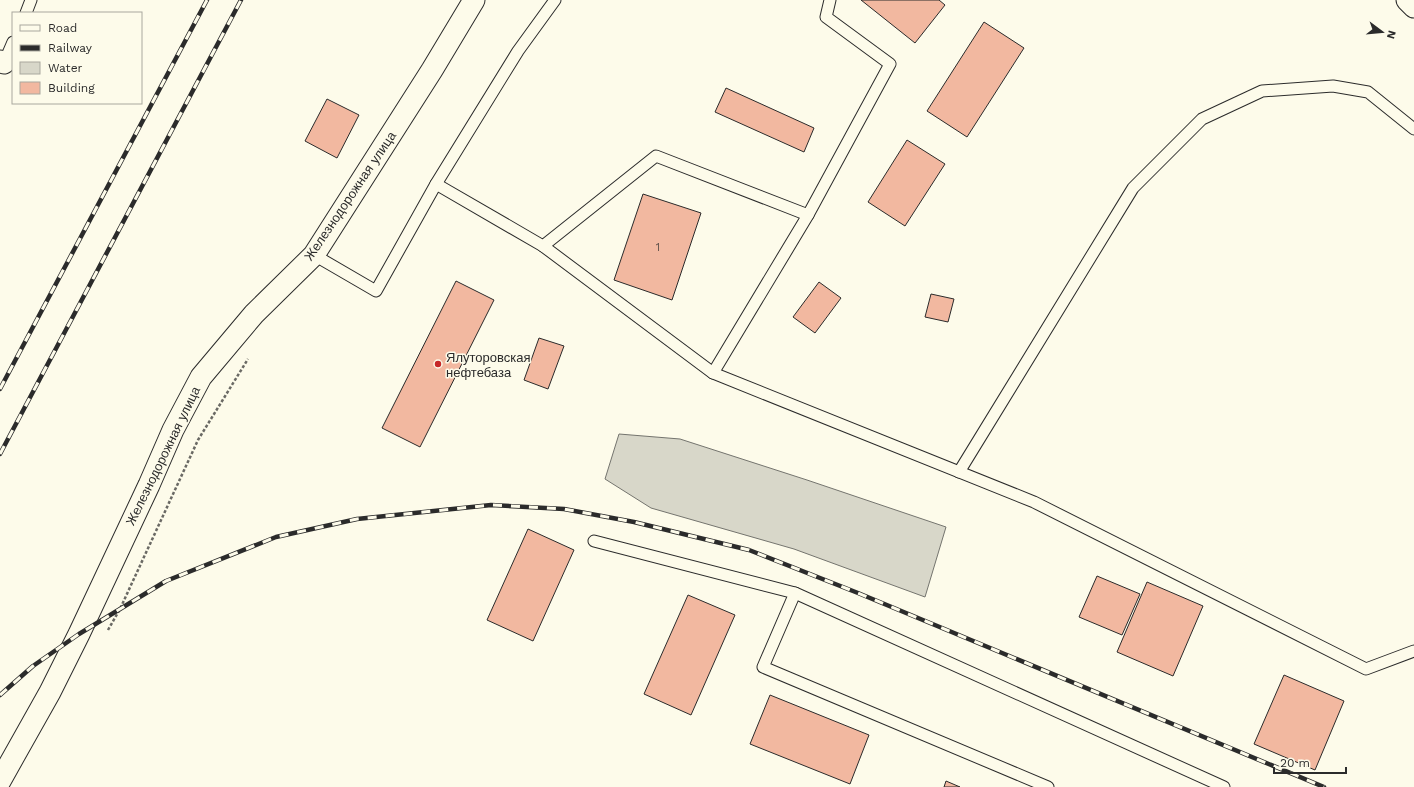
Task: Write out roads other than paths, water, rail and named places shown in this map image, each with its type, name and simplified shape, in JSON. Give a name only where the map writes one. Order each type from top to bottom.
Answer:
[{"type":"street","name":"Железнодорожная улица","points":[[0,781],[50,692],[79,634],[149,485],[173,430],[201,378],[254,314],[314,255],[432,70],[474,0]]},
{"type":"street","points":[[1406,0],[1414,7]]},
{"type":"lane","points":[[26,12],[31,0]]},
{"type":"lane","points":[[314,255],[376,291],[436,184],[518,51],[554,0]]},
{"type":"lane","points":[[713,373],[808,215],[890,64],[826,17],[830,0]]},
{"type":"lane","points":[[2,62],[12,44]]},
{"type":"lane","points":[[959,472],[1133,188],[1202,119],[1262,91],[1333,86],[1368,92],[1414,129]]},
{"type":"lane","points":[[543,246],[656,156],[808,215]]},
{"type":"lane","points":[[436,184],[543,246],[713,373],[1034,502],[1366,669],[1414,651]]},
{"type":"lane","points":[[594,541],[795,593],[1224,787]]},
{"type":"lane","points":[[795,593],[763,667],[1048,787]]},
{"type":"water","points":[[619,434],[680,439],[946,527],[925,597],[794,549],[651,508],[605,479]]},
{"type":"railway","points":[[0,389],[207,0]]},
{"type":"railway","points":[[0,454],[241,0]]},
{"type":"railway","points":[[0,695],[33,666],[79,634],[166,581],[276,537],[357,519],[491,505],[564,509],[634,522],[749,550],[858,593],[1324,787]]},
{"type":"place","name":"Ялуторовская нефтебаза","points":[[438,364]]}]
